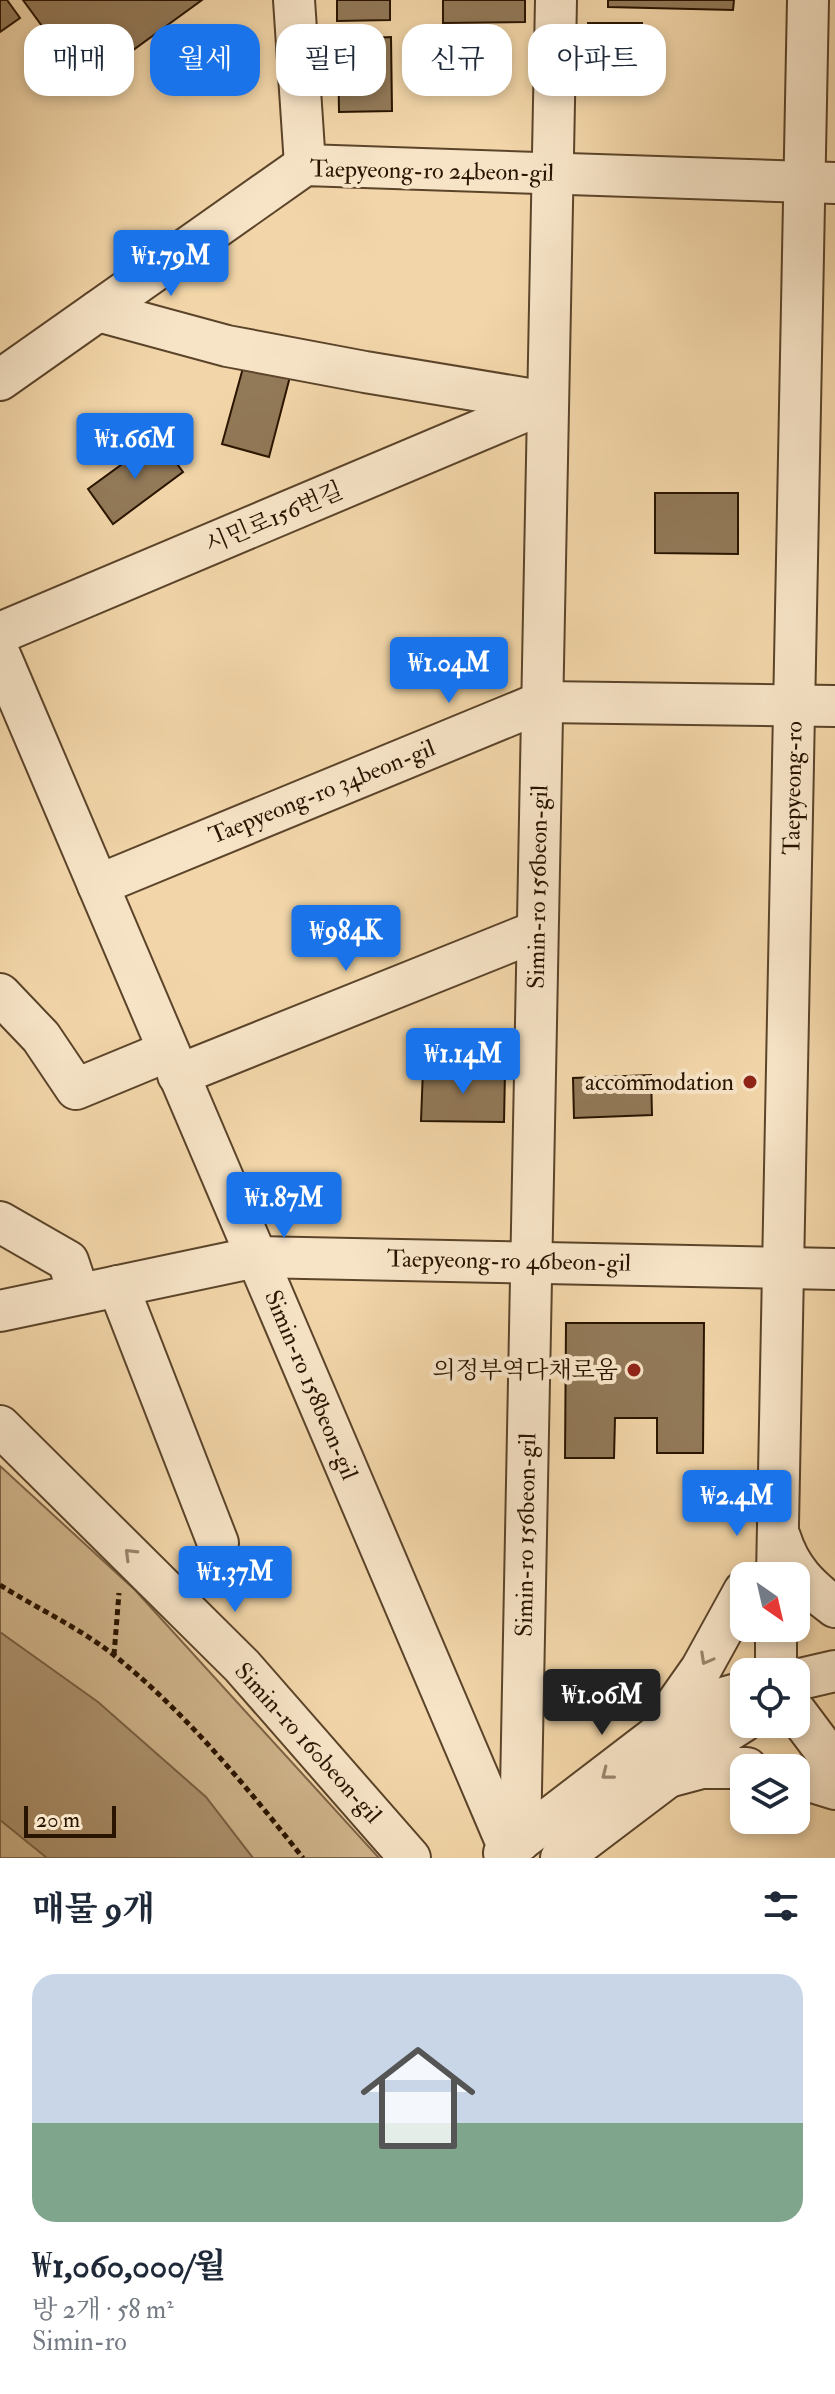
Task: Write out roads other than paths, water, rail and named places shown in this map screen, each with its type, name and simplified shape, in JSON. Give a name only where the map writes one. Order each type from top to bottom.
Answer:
[{"type":"street","points":[[294,0],[305,165]]},
{"type":"street","name":"Simin-ro 156beon-gil","points":[[509,1849],[531,1261],[556,0]]},
{"type":"street","name":"Taepyeong-ro","points":[[777,1562],[794,706],[820,182],[808,0]]},
{"type":"street","name":"Taepyeong-ro 24beon-gil","points":[[0,380],[305,165],[820,182]]},
{"type":"street","points":[[98,311],[227,346],[547,402]]},
{"type":"street","name":"시민로156번길","points":[[0,633],[547,402]]},
{"type":"street","name":"Simin-ro 158beon-gil","points":[[0,655],[509,1849]]},
{"type":"street","name":"Taepyeong-ro 34beon-gil","points":[[98,885],[542,702],[835,706]]},
{"type":"street","points":[[0,994],[41,1037],[76,1089],[173,1063],[537,931]]},
{"type":"street","points":[[0,1222],[68,1261],[79,1294]]},
{"type":"street","name":"Taepyeong-ro 46beon-gil","points":[[0,1311],[256,1257],[835,1269]]},
{"type":"street","points":[[118,1286],[218,1543]]},
{"type":"street","name":"Simin-ro 160beon-gil","points":[[0,1426],[242,1666],[410,1858]]},
{"type":"street","points":[[760,1562],[778,1530]]},
{"type":"street","points":[[778,1530],[786,1558],[798,1577],[835,1607]]},
{"type":"street","points":[[645,1744],[694,1680],[730,1616]]},
{"type":"street","points":[[810,1677],[835,1671]]},
{"type":"street","points":[[509,1849],[688,1712],[730,1695]]},
{"type":"street","points":[[561,1858],[668,1777],[680,1762],[730,1730]]},
{"type":"street","points":[[810,1731],[835,1764]]},
{"type":"street","points":[[668,1777],[702,1768],[730,1768]]},
{"type":"street","points":[[810,1781],[835,1789]]},
{"type":"place","name":"accommodation","points":[[750,1082]]},
{"type":"place","name":"의정부역다채로움","points":[[634,1370]]}]
